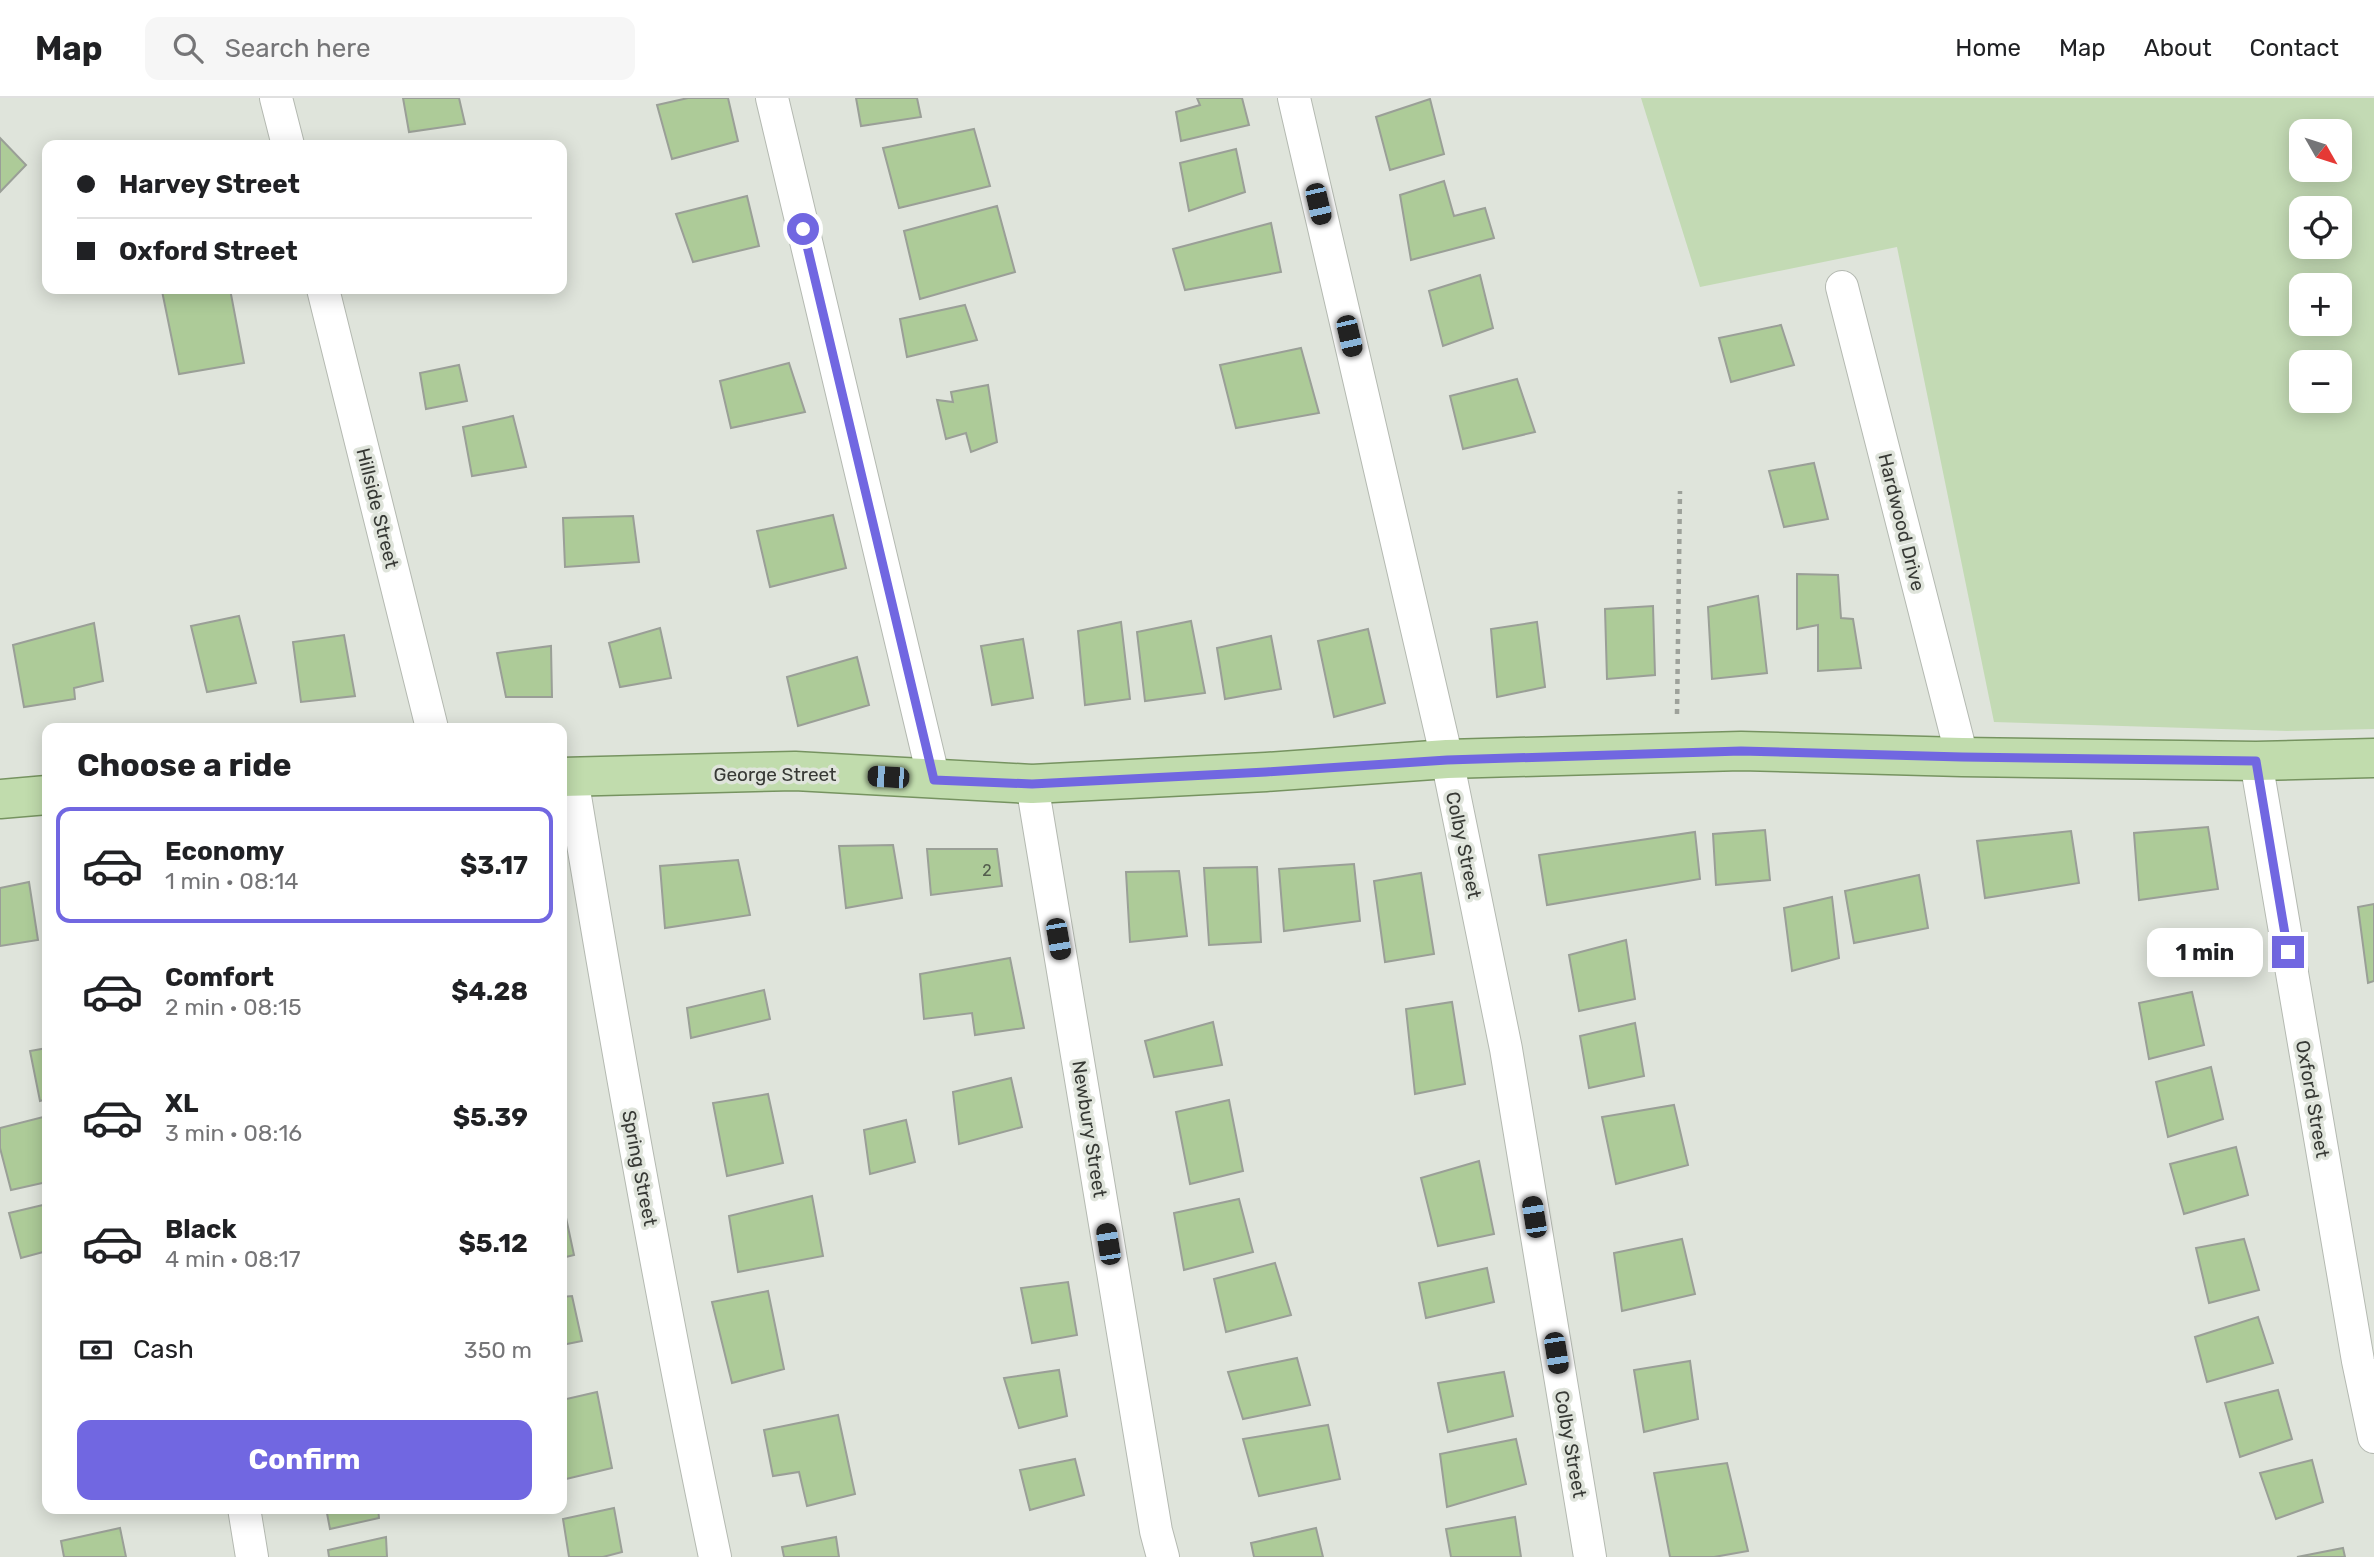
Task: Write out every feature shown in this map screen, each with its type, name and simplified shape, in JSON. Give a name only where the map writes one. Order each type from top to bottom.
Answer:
[{"type":"main road","name":"George Street","points":[[567,777],[795,771],[1032,784],[1447,760],[1741,751],[2256,761],[2374,758]]},
{"type":"main road","points":[[0,799],[42,795]]},
{"type":"street","points":[[276,98],[287,140]]},
{"type":"street","points":[[772,98],[934,780]]},
{"type":"street","name":"Colby Street","points":[[1294,98],[1447,760],[1506,1049],[1590,1557]]},
{"type":"street","name":"Hardwood Drive","points":[[1842,287],[1962,757]]},
{"type":"street","name":"Hillside Street","points":[[324,294],[431,723]]},
{"type":"street","name":"Oxford Street","points":[[2256,761],[2356,1348],[2374,1437]]},
{"type":"street","name":"Spring Street","points":[[567,777],[681,1395],[715,1557]]},
{"type":"street","name":"Newbury Street","points":[[1032,784],[1156,1531],[1163,1557]]},
{"type":"street","points":[[245,1514],[252,1557]]},
{"type":"path","points":[[1677,752],[1679,491]]},
{"type":"green space","points":[[1641,98],[2374,98],[2374,729],[2287,731],[1994,722],[1897,247],[1700,287]]},
{"type":"building","points":[[403,98],[459,98],[465,124],[409,132]]},
{"type":"building","points":[[688,98],[728,98],[738,141],[672,159],[657,105]]},
{"type":"building","points":[[856,98],[917,98],[921,117],[861,126]]},
{"type":"building","points":[[1197,98],[1242,98],[1249,125],[1181,141],[1176,112],[1200,105]]},
{"type":"building","points":[[1430,99],[1444,154],[1390,170],[1376,117]]},
{"type":"building","points":[[974,129],[990,186],[899,208],[883,148]]},
{"type":"building","points":[[0,138],[26,165],[0,192]]},
{"type":"building","points":[[1236,149],[1245,192],[1189,211],[1180,163]]},
{"type":"building","points":[[1444,181],[1454,216],[1485,208],[1494,238],[1411,260],[1400,195]]},
{"type":"building","points":[[747,196],[759,246],[693,262],[676,214]]},
{"type":"building","points":[[997,206],[1015,272],[920,299],[904,231]]},
{"type":"building","points":[[1271,223],[1281,272],[1185,290],[1173,249]]},
{"type":"building","points":[[1480,275],[1493,328],[1443,346],[1429,291]]},
{"type":"building","points":[[163,294],[231,294],[244,363],[179,374]]},
{"type":"building","points":[[965,305],[977,340],[907,357],[900,319]]},
{"type":"building","points":[[1781,325],[1794,365],[1731,382],[1719,338]]},
{"type":"building","points":[[1301,348],[1319,413],[1236,428],[1220,365]]},
{"type":"building","points":[[789,363],[805,412],[731,428],[720,381]]},
{"type":"building","points":[[459,365],[467,401],[426,409],[420,373]]},
{"type":"building","points":[[1517,379],[1535,432],[1463,449],[1450,396]]},
{"type":"building","points":[[988,385],[997,442],[971,452],[966,433],[946,439],[937,400],[953,402],[951,392]]},
{"type":"building","points":[[513,416],[526,467],[472,476],[463,427]]},
{"type":"building","points":[[1814,463],[1828,519],[1784,527],[1769,471]]},
{"type":"building","points":[[833,515],[846,568],[770,587],[757,531]]},
{"type":"building","points":[[633,516],[639,562],[565,567],[563,518]]},
{"type":"building","points":[[1797,574],[1838,575],[1841,618],[1853,619],[1861,668],[1818,671],[1818,625],[1797,629]]},
{"type":"building","points":[[1758,596],[1767,673],[1712,679],[1708,607]]},
{"type":"building","points":[[1653,606],[1655,675],[1607,679],[1605,609]]},
{"type":"building","points":[[239,616],[256,683],[207,692],[191,626]]},
{"type":"building","points":[[1191,621],[1205,693],[1145,701],[1137,632]]},
{"type":"building","points":[[1121,622],[1130,699],[1085,705],[1078,631]]},
{"type":"building","points":[[1537,622],[1545,687],[1497,697],[1491,629]]},
{"type":"building","points":[[94,623],[103,681],[74,688],[75,699],[24,707],[13,645]]},
{"type":"building","points":[[660,628],[671,678],[620,687],[609,643]]},
{"type":"building","points":[[1368,629],[1385,703],[1334,717],[1318,641]]},
{"type":"building","points":[[344,635],[355,696],[301,702],[293,642]]},
{"type":"building","points":[[1271,636],[1281,689],[1225,699],[1217,648]]},
{"type":"building","points":[[1023,639],[1033,698],[992,705],[981,646]]},
{"type":"building","points":[[551,646],[552,697],[506,697],[497,653]]},
{"type":"building","points":[[857,657],[869,705],[798,726],[787,677]]},
{"type":"building","points":[[2208,827],[2218,889],[2139,900],[2134,833]]},
{"type":"building","points":[[1765,830],[1770,880],[1716,885],[1713,834]]},
{"type":"building","points":[[2071,831],[2079,883],[1985,898],[1977,841]]},
{"type":"building","points":[[1695,832],[1700,879],[1547,905],[1539,855]]},
{"type":"building","points":[[893,845],[902,898],[846,908],[839,846]]},
{"type":"building","points":[[927,849],[997,849],[1002,886],[931,895]]},
{"type":"building","points":[[738,860],[750,915],[665,928],[660,866]]},
{"type":"building","points":[[1354,864],[1360,921],[1284,931],[1279,869]]},
{"type":"building","points":[[1257,867],[1261,942],[1209,945],[1204,868]]},
{"type":"building","points":[[1179,871],[1187,936],[1130,942],[1126,872]]},
{"type":"building","points":[[1421,873],[1434,954],[1385,962],[1374,881]]},
{"type":"building","points":[[1919,875],[1928,928],[1854,943],[1845,891]]},
{"type":"building","points":[[29,882],[38,940],[0,946],[0,888]]},
{"type":"building","points":[[1832,897],[1839,958],[1792,971],[1784,908]]},
{"type":"building","points":[[2374,904],[2374,981],[2368,983],[2358,907]]},
{"type":"building","points":[[1626,940],[1635,999],[1579,1011],[1569,955]]},
{"type":"building","points":[[1010,958],[1024,1028],[975,1035],[972,1013],[924,1019],[920,974]]},
{"type":"building","points":[[764,990],[770,1019],[691,1038],[687,1008]]},
{"type":"building","points":[[2192,992],[2204,1045],[2149,1059],[2139,1003]]},
{"type":"building","points":[[1452,1002],[1465,1084],[1415,1094],[1406,1009]]},
{"type":"building","points":[[1213,1022],[1222,1065],[1154,1077],[1145,1041]]},
{"type":"building","points":[[1635,1023],[1644,1076],[1589,1088],[1580,1036]]},
{"type":"building","points":[[42,1049],[40,1101],[30,1051]]},
{"type":"building","points":[[2211,1067],[2223,1119],[2168,1137],[2156,1082]]},
{"type":"building","points":[[1011,1078],[1022,1127],[959,1144],[953,1092]]},
{"type":"building","points":[[768,1094],[783,1163],[727,1176],[713,1103]]},
{"type":"building","points":[[1229,1100],[1243,1171],[1190,1184],[1176,1112]]},
{"type":"building","points":[[1674,1105],[1688,1165],[1616,1184],[1602,1117]]},
{"type":"building","points":[[42,1117],[42,1183],[11,1190],[0,1148],[0,1128]]},
{"type":"building","points":[[906,1120],[915,1162],[870,1174],[864,1130]]},
{"type":"building","points":[[2236,1147],[2248,1195],[2184,1214],[2170,1164]]},
{"type":"building","points":[[1479,1161],[1494,1234],[1438,1246],[1421,1178]]},
{"type":"building","points":[[812,1196],[823,1256],[738,1272],[729,1216]]},
{"type":"building","points":[[1239,1199],[1253,1252],[1184,1270],[1174,1213]]},
{"type":"building","points":[[42,1205],[42,1252],[21,1258],[9,1213]]},
{"type":"building","points":[[567,1222],[574,1255],[567,1257]]},
{"type":"building","points":[[1682,1239],[1695,1294],[1622,1311],[1614,1253]]},
{"type":"building","points":[[2244,1239],[2259,1290],[2209,1303],[2196,1248]]},
{"type":"building","points":[[1275,1263],[1291,1315],[1226,1332],[1214,1279]]},
{"type":"building","points":[[1487,1268],[1494,1302],[1426,1318],[1419,1283]]},
{"type":"building","points":[[1068,1282],[1077,1335],[1032,1343],[1021,1288]]},
{"type":"building","points":[[768,1291],[784,1369],[732,1383],[712,1302]]},
{"type":"building","points":[[567,1296],[572,1296],[582,1341],[567,1344]]},
{"type":"building","points":[[2258,1317],[2273,1363],[2207,1382],[2195,1337]]},
{"type":"building","points":[[1297,1358],[1310,1405],[1243,1419],[1228,1372]]},
{"type":"building","points":[[1690,1361],[1698,1419],[1644,1432],[1634,1370]]},
{"type":"building","points":[[1059,1370],[1067,1416],[1019,1428],[1004,1378]]},
{"type":"building","points":[[1504,1372],[1513,1416],[1448,1432],[1438,1383]]},
{"type":"building","points":[[2278,1390],[2292,1439],[2240,1457],[2225,1403]]},
{"type":"building","points":[[597,1392],[612,1468],[567,1479],[567,1399]]},
{"type":"building","points":[[838,1415],[855,1494],[807,1506],[799,1472],[773,1476],[764,1430]]},
{"type":"building","points":[[1328,1425],[1340,1479],[1259,1496],[1243,1439]]},
{"type":"building","points":[[1516,1439],[1526,1484],[1447,1507],[1440,1454]]},
{"type":"building","points":[[1075,1459],[1084,1495],[1030,1510],[1020,1470]]},
{"type":"building","points":[[2312,1460],[2323,1502],[2276,1519],[2260,1473]]},
{"type":"building","points":[[1727,1463],[1748,1551],[1714,1557],[1670,1557],[1654,1473]]},
{"type":"building","points":[[614,1508],[622,1552],[603,1557],[569,1557],[563,1519]]},
{"type":"building","points":[[327,1514],[379,1514],[379,1518],[330,1529]]},
{"type":"building","points":[[1515,1517],[1521,1557],[1451,1557],[1446,1529]]},
{"type":"building","points":[[120,1528],[126,1557],[64,1557],[61,1541]]},
{"type":"building","points":[[1316,1528],[1323,1557],[1254,1557],[1251,1543]]},
{"type":"building","points":[[386,1537],[387,1557],[329,1557],[328,1550]]},
{"type":"building","points":[[836,1537],[839,1557],[784,1557],[782,1547]]},
{"type":"building","points":[[2343,1548],[2345,1557],[2297,1557]]},
{"type":"route","points":[[803,229],[934,780],[1032,784],[1447,760],[1741,751],[2256,761],[2288,952]]}]
